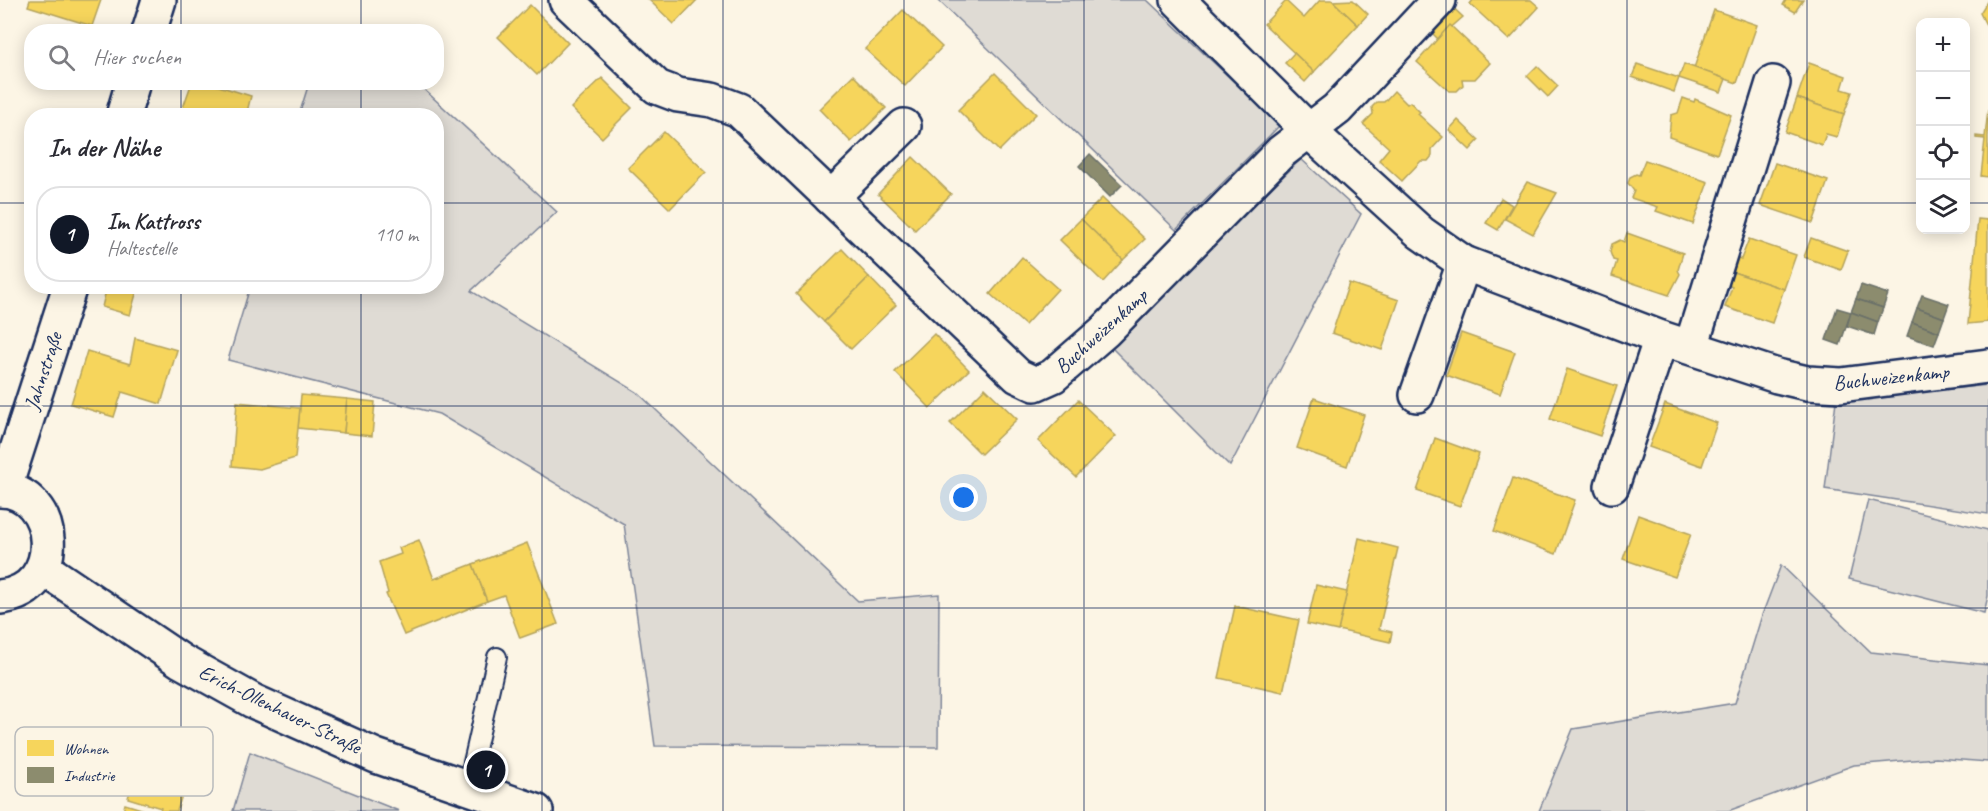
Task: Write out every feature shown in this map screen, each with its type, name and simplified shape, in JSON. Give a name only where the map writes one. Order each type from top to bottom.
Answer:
[{"type":"street","points":[[152,24],[159,0]]},
{"type":"street","name":"Buchweizenkamp","points":[[1178,0],[1309,131],[1421,233],[1464,263],[1676,342],[1777,376],[1807,382],[1841,385],[1988,366]]},
{"type":"street","name":"Buchweizenkamp","points":[[578,4],[657,87],[678,95],[712,99],[739,110],[1018,376],[1035,384],[1053,376],[1105,331],[1281,152],[1337,109],[1439,0]]},
{"type":"street","points":[[1612,486],[1676,342],[1773,82]]},
{"type":"street","points":[[125,108],[131,90]]},
{"type":"street","points":[[831,198],[904,126]]},
{"type":"street","points":[[1417,395],[1464,263]]},
{"type":"street","name":"Jahnstraße","points":[[2,490],[67,294]]},
{"type":"street","points":[[0,597],[11,596],[30,585],[43,568],[49,548],[46,527],[37,510],[23,497],[2,490]]},
{"type":"street","name":"Erich-Ollenhauer-Straße","points":[[43,568],[181,661],[253,701],[376,756],[536,811]]},
{"type":"lane","points":[[467,789],[497,657]]},
{"type":"shaded area","points":[[938,0],[1147,0],[1280,125],[1176,230]]},
{"type":"shaded area","points":[[307,90],[425,90],[557,212],[471,291],[637,392],[858,601],[939,594],[938,747],[655,746],[624,524],[439,414],[228,360],[248,294],[444,294],[444,108],[301,108]]},
{"type":"shaded area","points":[[1301,159],[1361,214],[1230,466],[1110,346]]},
{"type":"shaded area","points":[[1988,385],[1988,514],[1825,489],[1836,401]]},
{"type":"shaded area","points":[[1868,500],[1988,530],[1988,596],[1984,613],[1849,579]]},
{"type":"shaded area","points":[[1781,565],[1871,652],[1988,665],[1988,762],[1936,758],[1854,765],[1728,811],[1539,811],[1573,729],[1735,703],[1762,615]]},
{"type":"shaded area","points":[[250,752],[399,811],[233,811]]},
{"type":"building: Wohnen","points":[[30,0],[101,0],[93,24],[86,24],[28,6]]},
{"type":"building: Wohnen","points":[[649,0],[697,0],[674,24]]},
{"type":"building: Wohnen","points":[[1320,0],[1332,0],[1358,25],[1314,72],[1264,24],[1286,1],[1304,18]]},
{"type":"building: Wohnen","points":[[1353,0],[1368,14],[1358,25],[1333,1]]},
{"type":"building: Wohnen","points":[[1445,0],[1463,17],[1438,39],[1423,24]]},
{"type":"building: Wohnen","points":[[1473,0],[1531,0],[1539,7],[1509,40],[1470,4]]},
{"type":"building: Wohnen","points":[[1786,0],[1803,0],[1795,12],[1783,5]]},
{"type":"building: Wohnen","points":[[1988,0],[1988,29],[1980,13]]},
{"type":"building: Wohnen","points":[[530,5],[568,43],[537,75],[498,37]]},
{"type":"building: Wohnen","points":[[903,10],[942,47],[905,86],[865,49]]},
{"type":"building: Wohnen","points":[[1714,10],[1757,25],[1737,83],[1694,68]]},
{"type":"building: Wohnen","points":[[1450,25],[1490,63],[1475,79],[1462,79],[1463,85],[1457,91],[1449,91],[1417,62]]},
{"type":"building: Wohnen","points":[[1294,53],[1314,72],[1305,82],[1285,63]]},
{"type":"building: Wohnen","points":[[1809,63],[1846,76],[1842,89],[1852,92],[1844,114],[1797,98]]},
{"type":"building: Wohnen","points":[[1637,64],[1679,78],[1674,92],[1632,77]]},
{"type":"building: Wohnen","points":[[1684,64],[1726,79],[1721,92],[1679,78]]},
{"type":"building: Wohnen","points":[[1537,66],[1558,86],[1548,97],[1527,76]]},
{"type":"building: Wohnen","points":[[995,73],[1036,114],[999,151],[958,110]]},
{"type":"building: Wohnen","points":[[853,75],[886,108],[851,142],[819,109]]},
{"type":"building: Wohnen","points":[[602,78],[632,108],[602,138],[571,108]]},
{"type":"building: Wohnen","points":[[189,90],[232,90],[251,96],[248,108],[183,108]]},
{"type":"building: Wohnen","points":[[1394,91],[1407,104],[1410,102],[1420,112],[1418,114],[1443,137],[1432,149],[1432,156],[1428,161],[1421,161],[1402,181],[1379,160],[1389,148],[1363,124],[1373,114],[1372,107],[1377,102],[1384,102]]},
{"type":"building: Wohnen","points":[[1683,98],[1694,102],[1695,99],[1731,115],[1717,154],[1669,137],[1671,115],[1678,113]]},
{"type":"building: Wohnen","points":[[1797,98],[1844,114],[1837,137],[1826,134],[1822,145],[1785,132]]},
{"type":"building: Wohnen","points":[[1988,109],[1988,177],[1981,176],[1985,139],[1976,138],[1976,136],[1985,137]]},
{"type":"building: Wohnen","points":[[1458,120],[1479,140],[1470,150],[1449,130]]},
{"type":"building: Wohnen","points":[[664,132],[706,172],[670,209],[628,168]]},
{"type":"building: Wohnen","points":[[913,157],[951,194],[915,230],[878,194]]},
{"type":"building: Wohnen","points":[[1645,160],[1708,182],[1693,224],[1656,211],[1658,207],[1631,198],[1634,191],[1628,183],[1630,177],[1639,175]]},
{"type":"building: Wohnen","points":[[1775,163],[1828,181],[1813,223],[1760,205]]},
{"type":"building: Wohnen","points":[[1527,182],[1557,193],[1533,234],[1505,219]]},
{"type":"building: Wohnen","points":[[1102,198],[1145,239],[1123,260],[1081,219]]},
{"type":"building: Wohnen","points":[[1501,198],[1512,205],[1498,230],[1486,223]]},
{"type":"building: Wohnen","points":[[1081,219],[1123,260],[1103,282],[1060,240]]},
{"type":"building: Wohnen","points":[[1978,219],[1988,220],[1988,322],[1968,324]]},
{"type":"building: Wohnen","points":[[1627,233],[1683,253],[1678,270],[1680,274],[1669,295],[1612,276],[1617,261],[1613,260],[1610,252],[1612,244],[1620,240],[1624,242]]},
{"type":"building: Wohnen","points":[[1811,238],[1848,251],[1841,270],[1804,257]]},
{"type":"building: Wohnen","points":[[1749,239],[1796,255],[1784,289],[1733,272]]},
{"type":"building: Wohnen","points":[[842,249],[869,277],[824,322],[796,294]]},
{"type":"building: Wohnen","points":[[1022,257],[1058,289],[1025,325],[990,294]]},
{"type":"building: Wohnen","points":[[1733,272],[1784,289],[1772,323],[1725,307],[1732,287],[1728,285]]},
{"type":"building: Wohnen","points":[[869,277],[896,305],[851,349],[824,322]]},
{"type":"building: Wohnen","points":[[1349,283],[1399,300],[1382,350],[1332,333]]},
{"type":"building: Wohnen","points":[[105,294],[136,294],[130,315],[102,307]]},
{"type":"building: Wohnen","points":[[1461,333],[1515,352],[1500,394],[1446,375]]},
{"type":"building: Wohnen","points":[[934,334],[969,370],[930,408],[895,372]]},
{"type":"building: Wohnen","points":[[135,338],[177,350],[161,404],[122,392],[114,417],[71,404],[87,351],[130,364]]},
{"type":"building: Wohnen","points":[[1567,369],[1617,386],[1600,436],[1550,419]]},
{"type":"building: Wohnen","points":[[985,388],[1017,419],[981,454],[950,423]]},
{"type":"building: Wohnen","points":[[301,395],[347,399],[344,433],[298,428]]},
{"type":"building: Wohnen","points":[[1314,398],[1364,415],[1347,466],[1297,448]]},
{"type":"building: Wohnen","points":[[347,399],[375,402],[372,436],[344,433]]},
{"type":"building: Wohnen","points":[[1078,400],[1116,436],[1076,477],[1038,441]]},
{"type":"building: Wohnen","points":[[237,402],[300,408],[295,458],[260,469],[232,466]]},
{"type":"building: Wohnen","points":[[1665,404],[1717,423],[1702,466],[1649,447]]},
{"type":"building: Wohnen","points":[[1435,438],[1479,454],[1460,506],[1417,491]]},
{"type":"building: Wohnen","points":[[1513,478],[1575,500],[1556,554],[1494,531]]},
{"type":"building: Wohnen","points":[[1638,515],[1691,534],[1675,577],[1623,559]]},
{"type":"building: Wohnen","points":[[1359,538],[1398,548],[1379,629],[1392,632],[1390,642],[1338,630]]},
{"type":"building: Wohnen","points":[[419,540],[434,579],[473,564],[487,601],[404,635],[386,594],[388,593],[379,562],[401,554],[399,548]]},
{"type":"building: Wohnen","points":[[527,543],[558,624],[520,638],[504,595],[487,601],[473,564]]},
{"type":"building: Wohnen","points":[[1316,585],[1347,592],[1338,631],[1307,624]]},
{"type":"building: Wohnen","points":[[1235,606],[1299,620],[1283,692],[1219,678]]},
{"type":"building: Wohnen","points":[[129,796],[182,796],[177,811],[160,811],[161,808],[128,798]]},
{"type":"building: Wohnen","points":[[125,804],[148,811],[123,811]]},
{"type":"building: Industrie","points":[[1090,154],[1122,185],[1110,197],[1079,166]]},
{"type":"building: Industrie","points":[[1861,285],[1888,294],[1883,308],[1856,299]]},
{"type":"building: Industrie","points":[[1922,295],[1949,304],[1944,318],[1917,308]]},
{"type":"building: Industrie","points":[[1856,299],[1883,308],[1878,322],[1851,312]]},
{"type":"building: Industrie","points":[[1837,308],[1851,312],[1840,345],[1826,340]]},
{"type":"building: Industrie","points":[[1917,308],[1944,318],[1939,332],[1912,322]]},
{"type":"building: Industrie","points":[[1851,312],[1878,322],[1874,335],[1847,326]]},
{"type":"building: Industrie","points":[[1912,322],[1939,332],[1934,345],[1907,336]]},
{"type":"place","name":"Im Kattross","points":[[486,770]]}]
